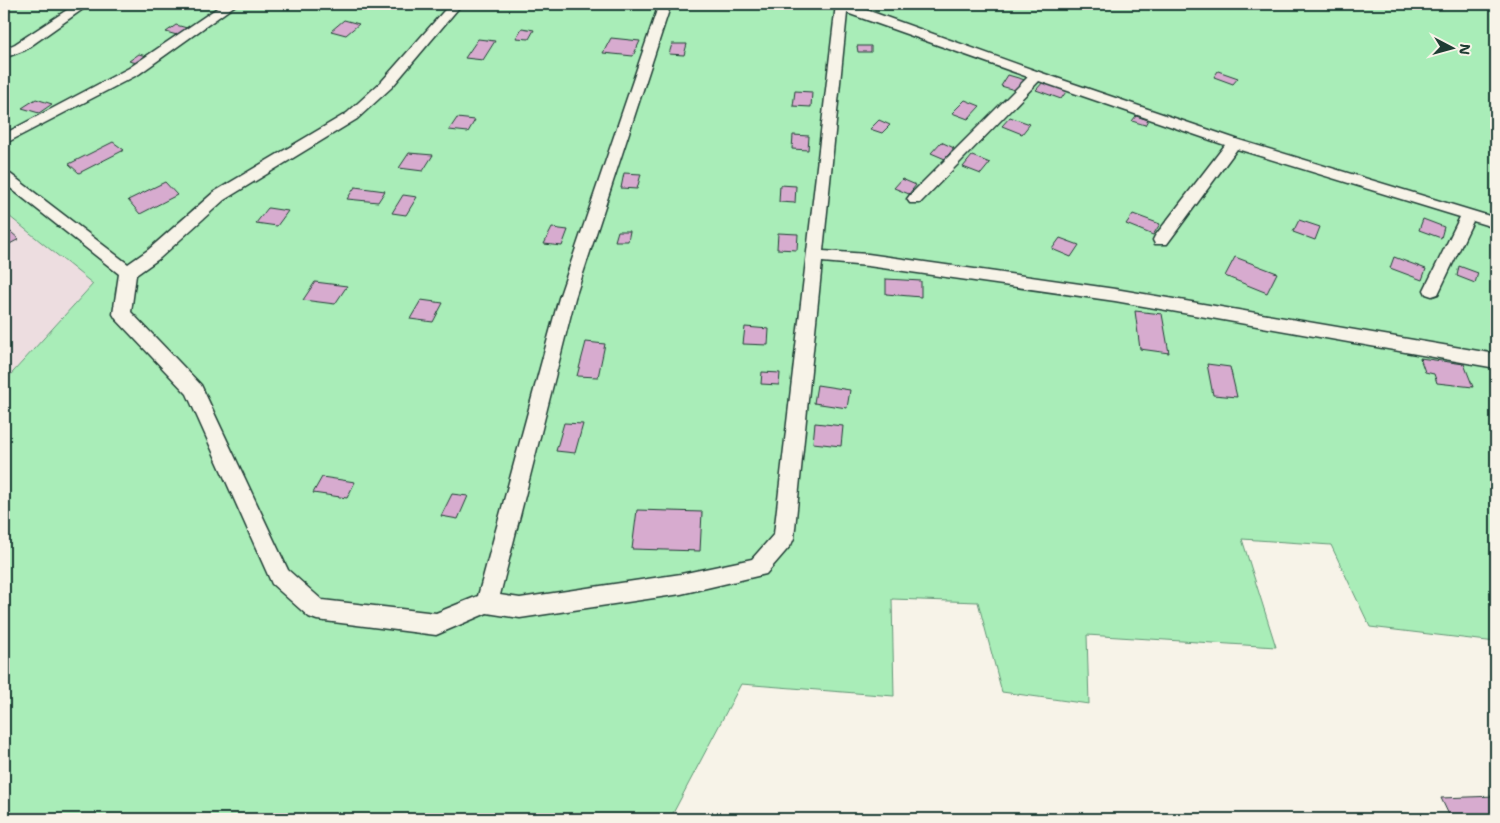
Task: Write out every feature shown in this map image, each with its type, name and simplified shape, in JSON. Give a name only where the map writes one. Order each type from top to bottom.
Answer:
[{"type":"lane","points":[[4,54],[20,47],[84,4]]},
{"type":"lane","points":[[4,140],[134,71],[231,4]]},
{"type":"lane","points":[[456,4],[387,84],[352,116],[219,196],[154,254],[128,272],[122,314],[194,390],[280,577],[317,610],[436,624],[487,603],[520,608],[681,584],[758,567],[784,538],[842,6],[1037,76],[1234,142],[1496,223]]},
{"type":"lane","points":[[487,603],[493,574],[567,298],[665,4]]},
{"type":"lane","points":[[915,199],[1037,76]]},
{"type":"lane","points":[[1161,240],[1234,142]]},
{"type":"lane","points":[[4,176],[128,272]]},
{"type":"lane","points":[[1432,290],[1469,214]]},
{"type":"lane","points":[[816,256],[868,260],[1115,296],[1496,361]]},
{"type":"shaded area","points":[[4,212],[93,284],[4,382]]},
{"type":"green space","points":[[4,4],[1496,4],[1496,642],[1370,627],[1331,545],[1242,539],[1276,647],[1087,635],[1089,704],[1002,692],[978,602],[892,599],[894,696],[741,684],[670,819],[4,819],[4,382],[93,284],[4,212]]},
{"type":"building","points":[[344,20],[359,24],[346,35],[331,31]]},
{"type":"building","points":[[176,25],[187,28],[177,35],[166,32]]},
{"type":"building","points":[[522,28],[534,30],[529,39],[516,38]]},
{"type":"building","points":[[611,38],[640,41],[633,56],[603,53]]},
{"type":"building","points":[[478,39],[495,41],[483,60],[465,58]]},
{"type":"building","points":[[672,44],[687,44],[684,55],[669,54]]},
{"type":"building","points":[[857,46],[871,46],[871,52],[858,52]]},
{"type":"building","points":[[139,54],[146,56],[137,63],[129,61]]},
{"type":"building","points":[[1218,71],[1238,78],[1233,84],[1214,77]]},
{"type":"building","points":[[1008,75],[1025,80],[1018,91],[1001,86]]},
{"type":"building","points":[[1044,81],[1068,89],[1061,99],[1036,90]]},
{"type":"building","points":[[795,91],[812,92],[811,107],[793,106]]},
{"type":"building","points":[[36,99],[52,104],[39,113],[22,108]]},
{"type":"building","points":[[965,100],[980,106],[968,119],[952,113]]},
{"type":"building","points":[[1136,116],[1148,120],[1145,125],[1132,121]]},
{"type":"building","points":[[1010,117],[1030,124],[1022,134],[1002,126]]},
{"type":"building","points":[[457,118],[475,120],[468,132],[449,130]]},
{"type":"building","points":[[879,120],[890,125],[882,133],[870,129]]},
{"type":"building","points":[[793,135],[809,136],[808,150],[792,149]]},
{"type":"building","points":[[113,142],[124,150],[79,173],[69,164]]},
{"type":"building","points":[[941,142],[954,148],[945,159],[931,153]]},
{"type":"building","points":[[409,153],[433,155],[423,171],[399,168]]},
{"type":"building","points":[[972,156],[990,163],[981,174],[963,167]]},
{"type":"building","points":[[624,173],[641,174],[637,189],[621,188]]},
{"type":"building","points":[[902,179],[916,185],[909,194],[894,188]]},
{"type":"building","points":[[165,182],[177,195],[140,214],[128,200]]},
{"type":"building","points":[[780,185],[796,186],[795,203],[779,202]]},
{"type":"building","points":[[355,187],[385,191],[378,202],[347,199]]},
{"type":"building","points":[[403,195],[417,197],[406,215],[392,213]]},
{"type":"building","points":[[268,208],[288,211],[277,226],[256,223]]},
{"type":"building","points":[[1133,214],[1160,224],[1153,235],[1126,224]]},
{"type":"building","points":[[1423,219],[1444,227],[1441,238],[1419,230]]},
{"type":"building","points":[[1299,220],[1320,227],[1315,240],[1293,232]]},
{"type":"building","points":[[4,226],[19,239],[4,247]]},
{"type":"building","points":[[552,228],[568,230],[562,246],[544,244]]},
{"type":"building","points":[[618,231],[630,231],[628,241],[615,241]]},
{"type":"building","points":[[778,233],[798,234],[797,250],[777,249]]},
{"type":"building","points":[[1060,238],[1079,245],[1071,257],[1052,249]]},
{"type":"building","points":[[1235,257],[1277,273],[1267,293],[1225,276]]},
{"type":"building","points":[[1394,257],[1426,269],[1422,280],[1390,268]]},
{"type":"building","points":[[1459,266],[1478,273],[1475,283],[1457,276]]},
{"type":"building","points":[[886,279],[921,281],[921,297],[886,294]]},
{"type":"building","points":[[315,282],[347,286],[335,304],[303,300]]},
{"type":"building","points":[[421,300],[443,303],[433,322],[410,319]]},
{"type":"building","points":[[1135,311],[1162,314],[1169,353],[1140,349]]},
{"type":"building","points":[[745,327],[769,329],[768,345],[743,344]]},
{"type":"building","points":[[586,342],[605,344],[598,377],[577,376]]},
{"type":"building","points":[[1420,358],[1464,364],[1473,387],[1437,383],[1434,374],[1425,372]]},
{"type":"building","points":[[1207,364],[1230,367],[1237,397],[1213,395]]},
{"type":"building","points":[[762,372],[780,373],[779,385],[761,384]]},
{"type":"building","points":[[817,385],[850,390],[847,408],[814,403]]},
{"type":"building","points":[[564,423],[583,424],[575,453],[556,451]]},
{"type":"building","points":[[815,423],[843,426],[841,446],[813,443]]},
{"type":"building","points":[[322,477],[355,482],[347,498],[313,493]]},
{"type":"building","points":[[452,494],[468,496],[458,519],[441,516]]},
{"type":"building","points":[[637,510],[702,512],[700,551],[632,549]]},
{"type":"building","points":[[1496,796],[1496,819],[1451,819],[1441,798]]}]
